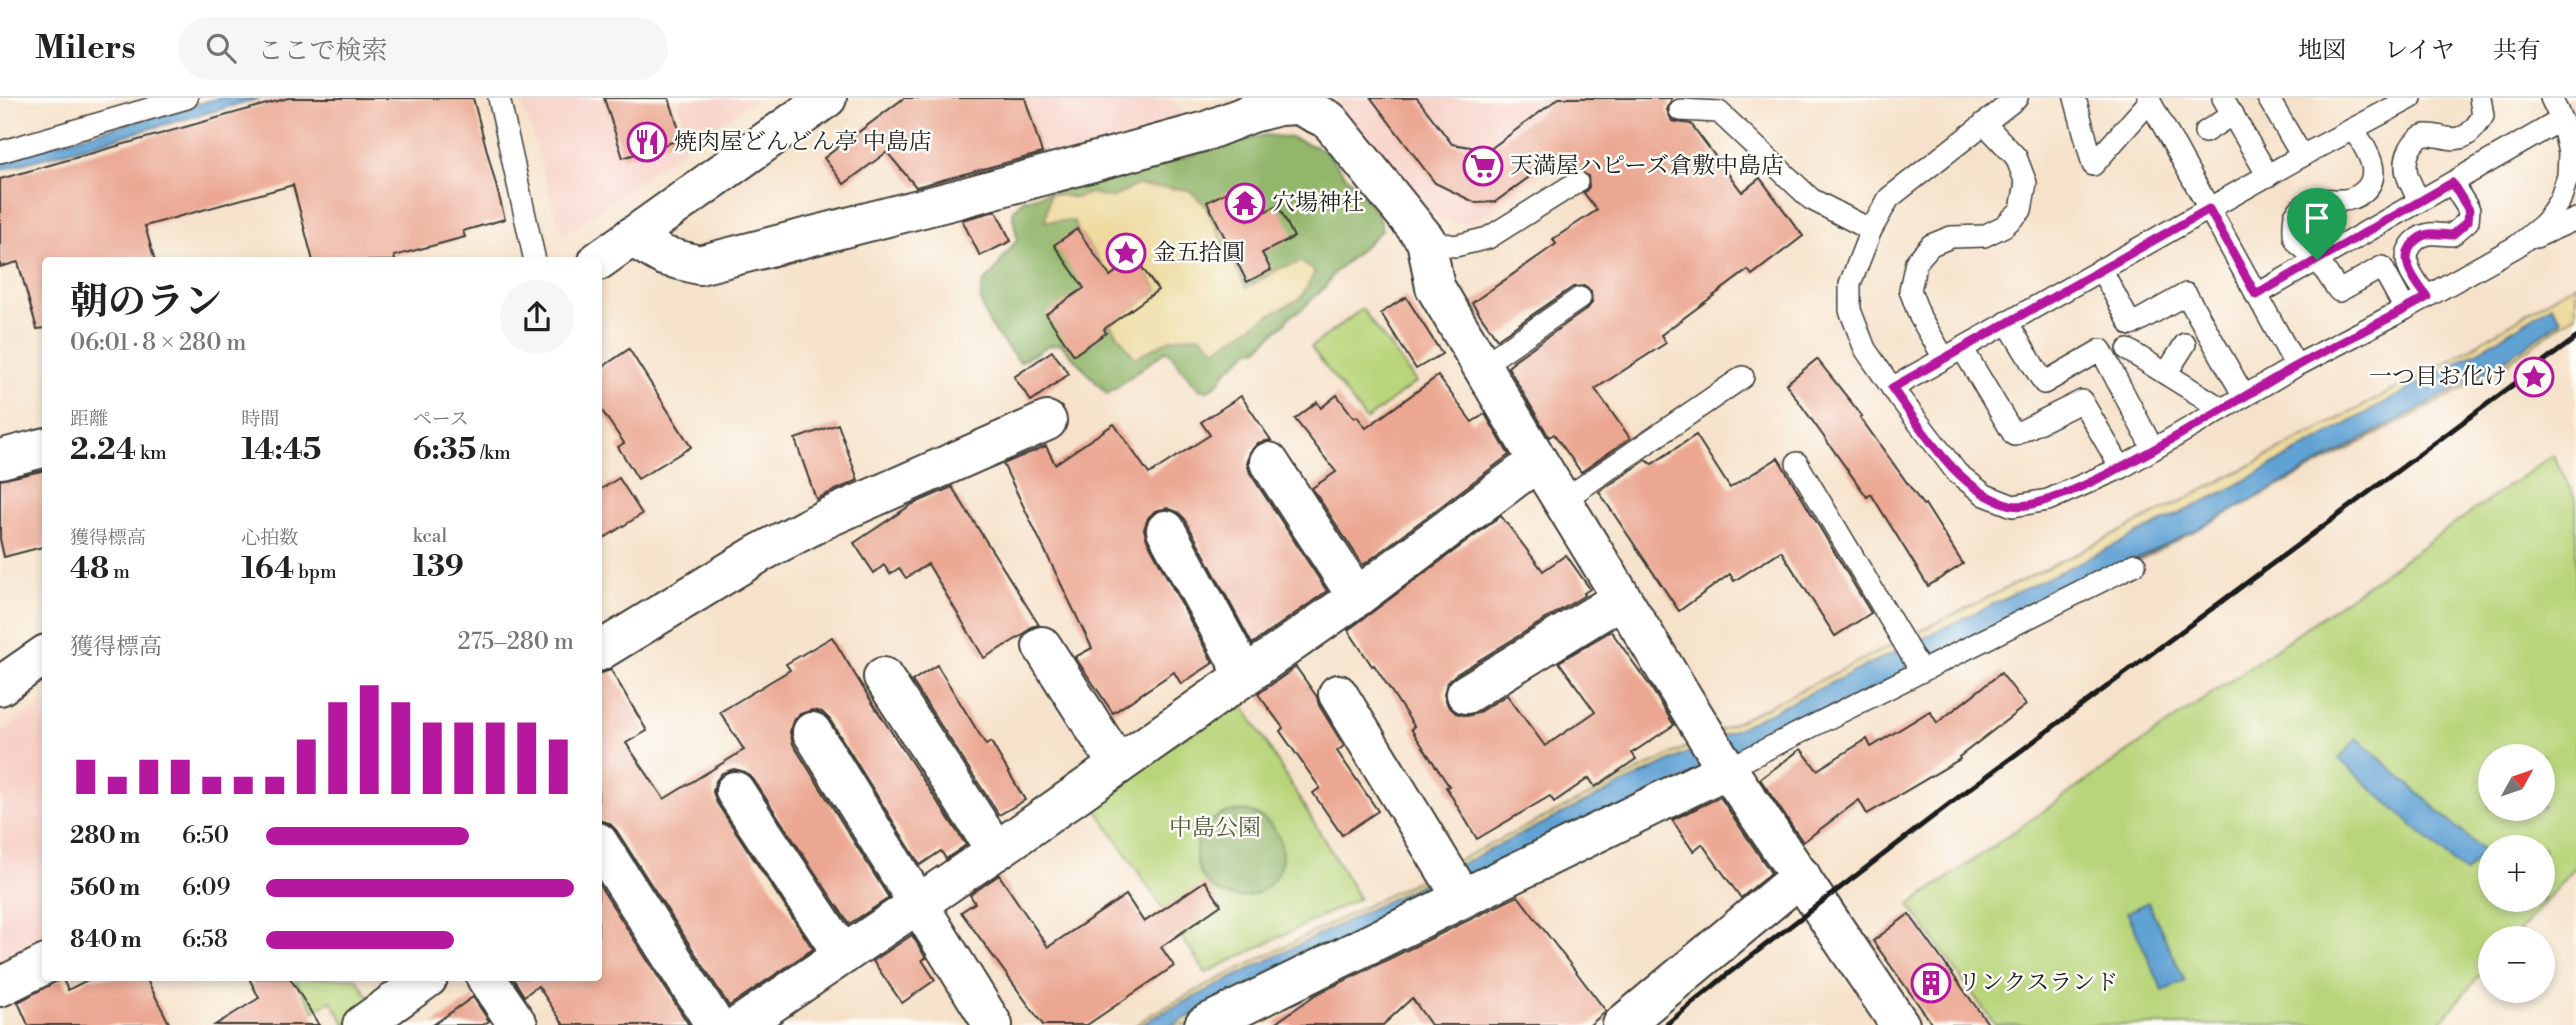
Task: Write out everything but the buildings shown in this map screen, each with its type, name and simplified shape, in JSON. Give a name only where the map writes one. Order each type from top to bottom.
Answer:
[{"type":"street","points":[[602,258],[827,98]]},
{"type":"street","points":[[631,237],[664,256],[699,265],[903,214],[1180,138],[1281,102],[1298,105],[1329,120],[1426,240],[1435,287],[1621,599],[1718,755],[1900,1025]]},
{"type":"street","points":[[602,650],[760,553],[829,517],[1047,421]]},
{"type":"street","points":[[0,459],[42,448]]},
{"type":"street","points":[[740,1025],[996,850],[1357,597],[1538,461]]},
{"type":"street","points":[[1269,463],[1357,597]]},
{"type":"street","points":[[1166,530],[1245,676]]},
{"type":"street","points":[[1466,694],[1621,599]]},
{"type":"street","points":[[1042,646],[1118,765]]},
{"type":"street","points":[[0,686],[42,657]]},
{"type":"street","points":[[883,677],[996,850]]},
{"type":"street","points":[[1338,694],[1455,885]]},
{"type":"street","points":[[812,732],[993,1025]]},
{"type":"street","points":[[1204,1025],[1455,885],[1718,755]]},
{"type":"street","points":[[735,791],[843,955]]},
{"type":"street","points":[[602,848],[715,1025]]},
{"type":"street","points":[[1622,1025],[1801,876]]},
{"type":"street","points":[[0,987],[42,966]]},
{"type":"street","points":[[362,1025],[424,981]]},
{"type":"street","points":[[488,981],[518,1025]]},
{"type":"lane","points":[[0,152],[187,98]]},
{"type":"lane","points":[[499,98],[534,257]]},
{"type":"lane","points":[[2017,98],[1889,198],[1871,230],[1850,284],[1850,310],[1865,349],[1892,388],[1957,473],[1985,495],[2013,506],[2048,500],[2121,468],[2296,366],[2517,246],[2576,219]]},
{"type":"lane","points":[[2075,98],[2093,166],[2149,100],[2296,366]]},
{"type":"lane","points":[[2268,98],[2302,156]]},
{"type":"lane","points":[[1892,388],[2302,156],[2411,98]]},
{"type":"lane","points":[[2419,200],[2407,178],[2404,164],[2415,141],[2426,135],[2454,139],[2464,137],[2483,116],[2480,98]]},
{"type":"lane","points":[[2517,246],[2544,224],[2560,200],[2568,176],[2569,153],[2561,120],[2551,98]]},
{"type":"lane","points":[[2205,132],[2228,106],[2269,176]]},
{"type":"lane","points":[[1680,110],[1719,112],[1811,199],[1871,230]]},
{"type":"lane","points":[[2256,295],[2561,120]]},
{"type":"lane","points":[[1984,122],[2016,157],[2026,183],[2021,210],[2004,226],[1984,236],[1951,237],[1931,245],[1916,262],[1910,290],[1920,317],[1953,353],[2014,435],[2082,401],[2121,468]]},
{"type":"lane","points":[[2353,129],[2369,153],[2374,171],[2365,191],[2344,201],[2315,199],[2295,215],[2293,234],[2297,245],[2317,260],[2339,291],[2382,267],[2405,309]]},
{"type":"lane","points":[[1426,240],[1455,246],[1488,238],[1577,182]]},
{"type":"lane","points":[[2427,297],[2410,272],[2406,257],[2409,249],[2420,237],[2434,233],[2452,235],[2468,221],[2469,210],[2452,183]]},
{"type":"lane","points":[[2101,269],[2131,324],[2186,294],[2244,396]]},
{"type":"lane","points":[[1483,365],[1580,298]]},
{"type":"lane","points":[[2007,322],[2044,383],[2101,350],[2154,449]]},
{"type":"lane","points":[[2166,374],[2185,344]]},
{"type":"lane","points":[[2129,350],[2222,409]]},
{"type":"lane","points":[[1562,501],[1743,377]]},
{"type":"lane","points":[[1797,463],[1913,658]]},
{"type":"lane","points":[[1718,755],[1913,658],[2136,564]]},
{"type":"shaded area","points":[[521,98],[670,98],[687,146],[562,236]]},
{"type":"shaded area","points":[[676,98],[757,98],[691,144]]},
{"type":"shaded area","points":[[941,98],[1171,98],[1196,126],[970,189]]},
{"type":"shaded area","points":[[1333,98],[1646,98],[1489,214],[1469,223],[1443,221],[1415,207]]},
{"type":"shaded area","points":[[42,704],[42,959],[0,980],[0,733]]},
{"type":"green space","points":[[1265,135],[1292,138],[1324,150],[1377,212],[1382,230],[1334,273],[1325,287],[1302,309],[1289,317],[1258,348],[1251,350],[1225,372],[1220,381],[1208,390],[1201,390],[1167,350],[1107,394],[1061,344],[1048,346],[1020,362],[998,336],[985,314],[981,293],[985,281],[1017,241],[1013,210],[1023,200],[1106,176],[1126,174],[1138,168],[1149,171],[1177,159]]},
{"type":"green space","points":[[1362,309],[1416,382],[1366,420],[1311,347]]},
{"type":"green space","points":[[2553,455],[2576,500],[2576,866],[2555,890],[2555,835],[2478,835],[2478,912],[2536,912],[2524,926],[2478,926],[2478,978],[2437,1025],[1995,1025],[1909,905]]},
{"type":"green space","name":"中島公園","points":[[1238,696],[1359,898],[1206,973],[1092,803]]},
{"type":"green space","points":[[1231,811],[1247,811],[1270,823],[1279,837],[1282,854],[1279,871],[1270,885],[1247,897],[1231,897],[1215,890],[1203,878],[1196,862],[1196,846],[1203,830],[1215,818]]},
{"type":"green space","points":[[296,981],[358,981],[368,996],[392,981],[346,1025],[331,1001],[314,1011]]},
{"type":"sand","points":[[1137,185],[1189,190],[1205,205],[1246,288],[1281,268],[1301,262],[1315,272],[1301,298],[1216,349],[1200,335],[1171,339],[1135,358],[1110,324],[1158,290],[1135,258],[1110,276],[1074,221],[1045,221],[1050,193],[1075,198],[1091,193],[1112,198]]},
{"type":"sand","points":[[2576,283],[2576,314],[2498,370],[2138,561],[1189,1025],[1136,1025],[1211,983],[2184,500],[2453,359]]},
{"type":"water","points":[[219,98],[261,98],[0,170],[0,159]]},
{"type":"water","points":[[2552,305],[2562,320],[2495,367],[2198,529],[1172,1025],[1142,1025],[1584,803],[2228,490],[2483,348]]},
{"type":"water","points":[[2357,738],[2478,847],[2478,859],[2465,873],[2339,759]]},
{"type":"water","points":[[2148,902],[2185,981],[2163,991],[2127,912]]},
{"type":"railway","points":[[1666,1025],[1729,973],[1948,805],[2576,338]]},
{"type":"place","name":"焼肉屋どんどん亭 中島店","points":[[647,142]]},
{"type":"place","name":"天満屋ハピーズ倉敷中島店","points":[[1483,166]]},
{"type":"place","name":"穴場神社","points":[[1245,203]]},
{"type":"place","name":"金五拾圓","points":[[1126,253]]},
{"type":"place","name":"一つ目お化け","points":[[2534,377]]},
{"type":"place","name":"リンクスランド","points":[[1931,983]]},
{"type":"route","points":[[2452,183],[2469,210],[2468,221],[2457,232],[2452,235],[2426,234],[2409,249],[2406,257],[2410,272],[2427,297],[2296,366],[2121,468],[2048,500],[2013,506],[1985,495],[1957,473],[1892,388],[2209,209],[2256,295],[2317,260],[2452,183]]}]
